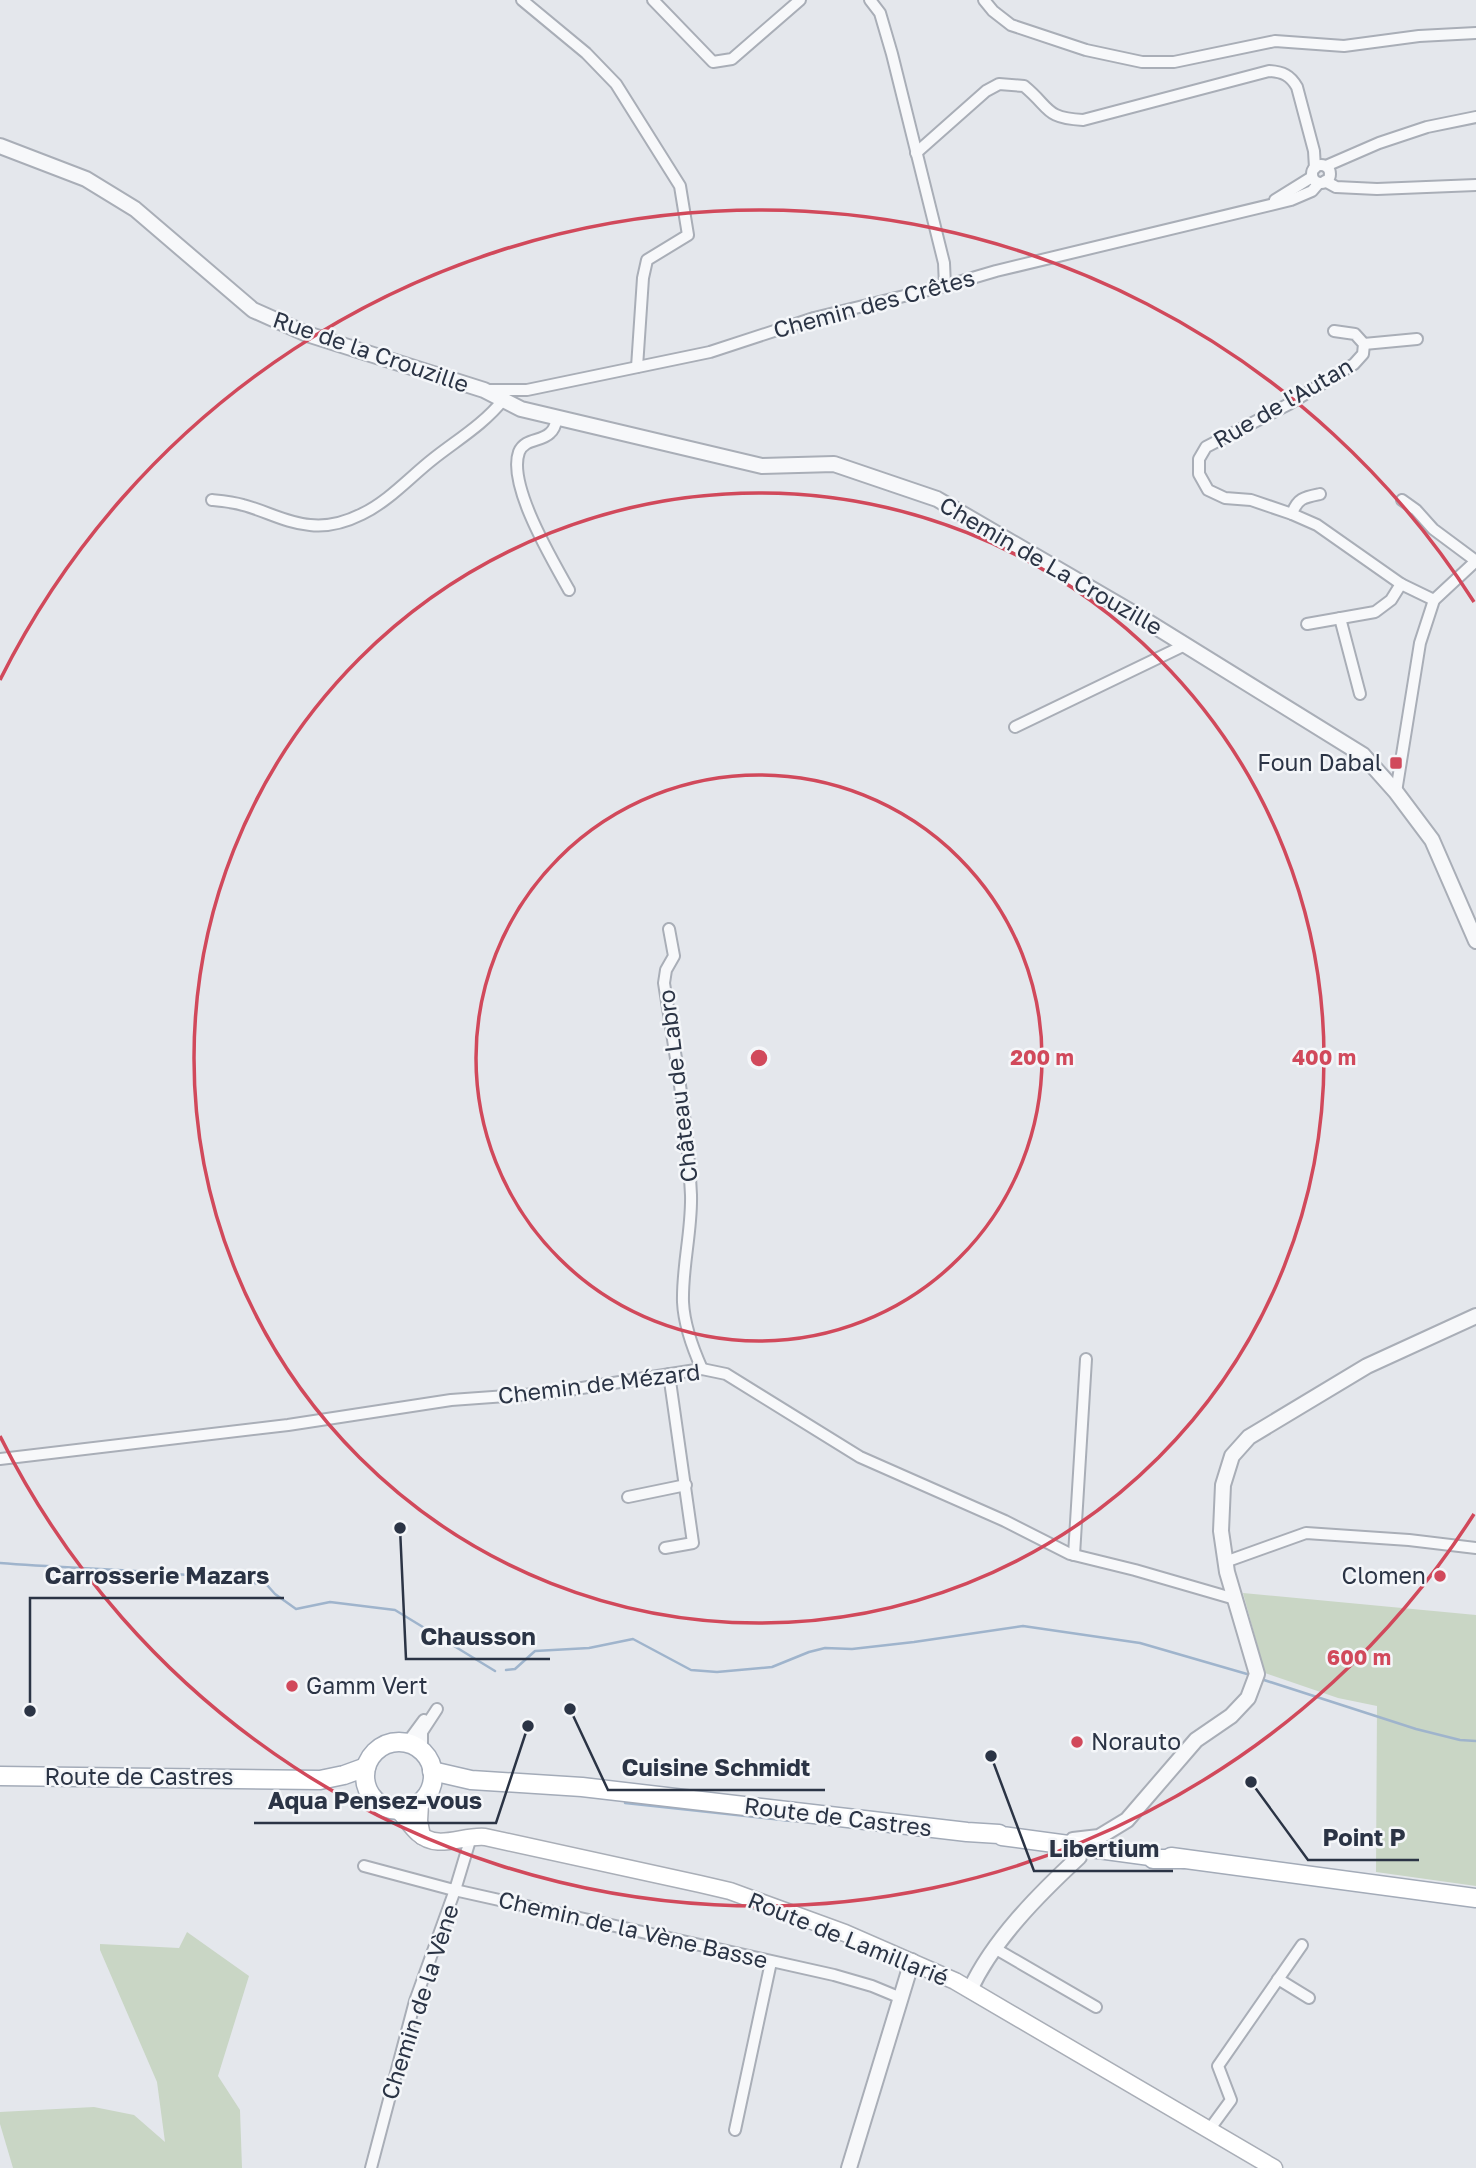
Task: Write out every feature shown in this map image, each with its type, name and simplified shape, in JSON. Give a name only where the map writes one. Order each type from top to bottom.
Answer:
[{"type":"main road","points":[[386,1744],[414,1747],[432,1771],[419,1821],[422,1836],[399,1811],[381,1806],[370,1795],[366,1786],[366,1767],[377,1749],[386,1744]]},
{"type":"main road","name":"Route de Castres","points":[[0,1776],[320,1780],[366,1767]]},
{"type":"main road","name":"Route de Castres","points":[[432,1771],[471,1780],[563,1785],[967,1832],[999,1833],[1002,1836],[1150,1856],[1153,1859],[1183,1859],[1476,1898]]},
{"type":"main road","name":"Route de Castres","points":[[320,1780],[370,1795]]},
{"type":"main road","name":"Route de Castres","points":[[425,1798],[451,1786],[625,1793]]},
{"type":"main road","points":[[399,1811],[425,1798]]},
{"type":"main road","name":"Route de Lamillarié","points":[[422,1836],[438,1843],[471,1837],[528,1846],[730,1891],[845,1933],[970,1990],[1274,2168]]},
{"type":"street","points":[[522,0],[586,53],[616,84],[680,186],[688,235],[646,260],[637,368]]},
{"type":"street","points":[[653,0],[713,62],[732,59],[800,0]]},
{"type":"street","points":[[870,0],[880,13],[892,54],[944,263],[945,286]]},
{"type":"street","points":[[984,0],[993,11],[1011,24],[1086,50],[1142,62],[1174,62],[1275,41],[1344,46],[1419,36],[1476,33]]},
{"type":"street","points":[[916,153],[986,91],[999,84],[1024,86],[1049,113],[1066,119],[1083,120],[1269,71],[1283,72],[1297,87],[1321,173],[1336,187],[1476,185]]},
{"type":"street","name":"Chemin des Crêtes","points":[[484,390],[527,390],[710,352],[814,318],[1291,200],[1312,191],[1321,173],[1379,143],[1427,127],[1476,117]]},
{"type":"street","name":"Rue de la Crouzille","points":[[0,146],[86,179],[135,209],[253,310],[307,334],[484,390],[501,399]]},
{"type":"street","name":"Rue de l'Autan","points":[[1334,331],[1355,334],[1364,344],[1363,355],[1354,364],[1289,404],[1206,447],[1199,459],[1199,474],[1208,490],[1226,498],[1251,500],[1317,525],[1401,584],[1434,600]]},
{"type":"street","points":[[1364,344],[1417,339]]},
{"type":"street","points":[[212,500],[243,505],[303,524],[335,524],[348,520],[381,502],[486,419],[501,399]]},
{"type":"street","name":"Chemin de La Crouzille","points":[[501,399],[521,410],[762,466],[834,464],[937,499],[1185,645],[1363,755],[1396,792],[1432,840],[1476,941]]},
{"type":"street","points":[[560,418],[552,432],[543,438],[527,442],[519,451],[517,470],[534,527],[569,590]]},
{"type":"street","points":[[1292,514],[1296,502],[1305,497],[1320,495]]},
{"type":"street","points":[[1396,792],[1420,643],[1434,600],[1476,561],[1433,529],[1416,510],[1402,500]]},
{"type":"street","points":[[1307,624],[1376,612],[1391,600],[1401,584]]},
{"type":"street","points":[[1340,618],[1360,694]]},
{"type":"street","points":[[1015,727],[1145,667],[1185,645]]},
{"type":"street","name":"Château de Labro","points":[[669,929],[674,956],[666,970],[664,983],[683,1112],[691,1200],[683,1305],[695,1354],[702,1369]]},
{"type":"street","points":[[1101,1849],[1114,1845],[1127,1820],[1196,1740],[1231,1716],[1248,1698],[1257,1674],[1235,1599],[1221,1531],[1223,1485],[1232,1456],[1249,1437],[1367,1366],[1476,1317]]},
{"type":"street","points":[[1074,1555],[1086,1359]]},
{"type":"street","name":"Chemin de Mézard","points":[[0,1459],[288,1426],[451,1400],[551,1393],[702,1369],[726,1374],[860,1457],[1005,1521],[1074,1555],[1235,1599]]},
{"type":"street","points":[[665,1548],[694,1544],[669,1374]]},
{"type":"street","points":[[628,1497],[686,1485]]},
{"type":"street","points":[[1226,1562],[1306,1533],[1409,1539],[1476,1548]]},
{"type":"street","points":[[1037,1841],[1099,1837],[1127,1820]]},
{"type":"street","name":"Chemin de la Vène","points":[[371,2168],[412,2012],[471,1837]]},
{"type":"street","points":[[970,1990],[996,1949],[1037,1897],[1079,1857]]},
{"type":"street","name":"Chemin de la Vène Basse","points":[[364,1866],[455,1890],[854,1980],[901,1998]]},
{"type":"street","points":[[1209,2130],[1231,2100],[1218,2066],[1302,1945]]},
{"type":"street","points":[[996,1949],[1096,2007]]},
{"type":"street","points":[[736,2130],[771,1962]]},
{"type":"street","points":[[849,2168],[912,1962]]},
{"type":"street","points":[[1278,1979],[1309,1998]]},
{"type":"green space","points":[[1243,1593],[1476,1615],[1476,1886],[1376,1872],[1377,1706],[1338,1698],[1265,1673]]},
{"type":"green space","points":[[187,1932],[249,1976],[218,2076],[240,2110],[242,2168],[13,2168],[0,2124],[0,2112],[94,2107],[134,2115],[165,2142],[157,2082],[100,1950],[100,1944],[179,1948]]},
{"type":"waterway","points":[[0,1563],[167,1573],[234,1580],[267,1585],[296,1609],[330,1602],[395,1610],[495,1671]]},
{"type":"waterway","points":[[506,1670],[515,1669],[535,1651],[589,1648],[633,1639],[691,1670],[717,1672],[772,1667],[825,1648],[852,1649],[1023,1626],[1140,1643],[1247,1674]]},
{"type":"waterway","points":[[1264,1680],[1416,1729],[1460,1740],[1476,1741]]},
{"type":"waterway","points":[[625,1803],[791,1821]]},
{"type":"place","name":"Foun Dabal","points":[[1396,763]]},
{"type":"place","name":"Chausson","points":[[400,1528]]},
{"type":"place","name":"Clomen","points":[[1440,1576]]},
{"type":"place","name":"Gamm Vert","points":[[292,1686]]},
{"type":"place","name":"Cuisine Schmidt","points":[[570,1709]]},
{"type":"place","name":"Carrosserie Mazars","points":[[30,1711]]},
{"type":"place","name":"Aqua Pensez-vous","points":[[528,1726]]},
{"type":"place","name":"Norauto","points":[[1077,1742]]},
{"type":"place","name":"Libertium","points":[[991,1756]]},
{"type":"place","name":"Point P","points":[[1251,1782]]}]
